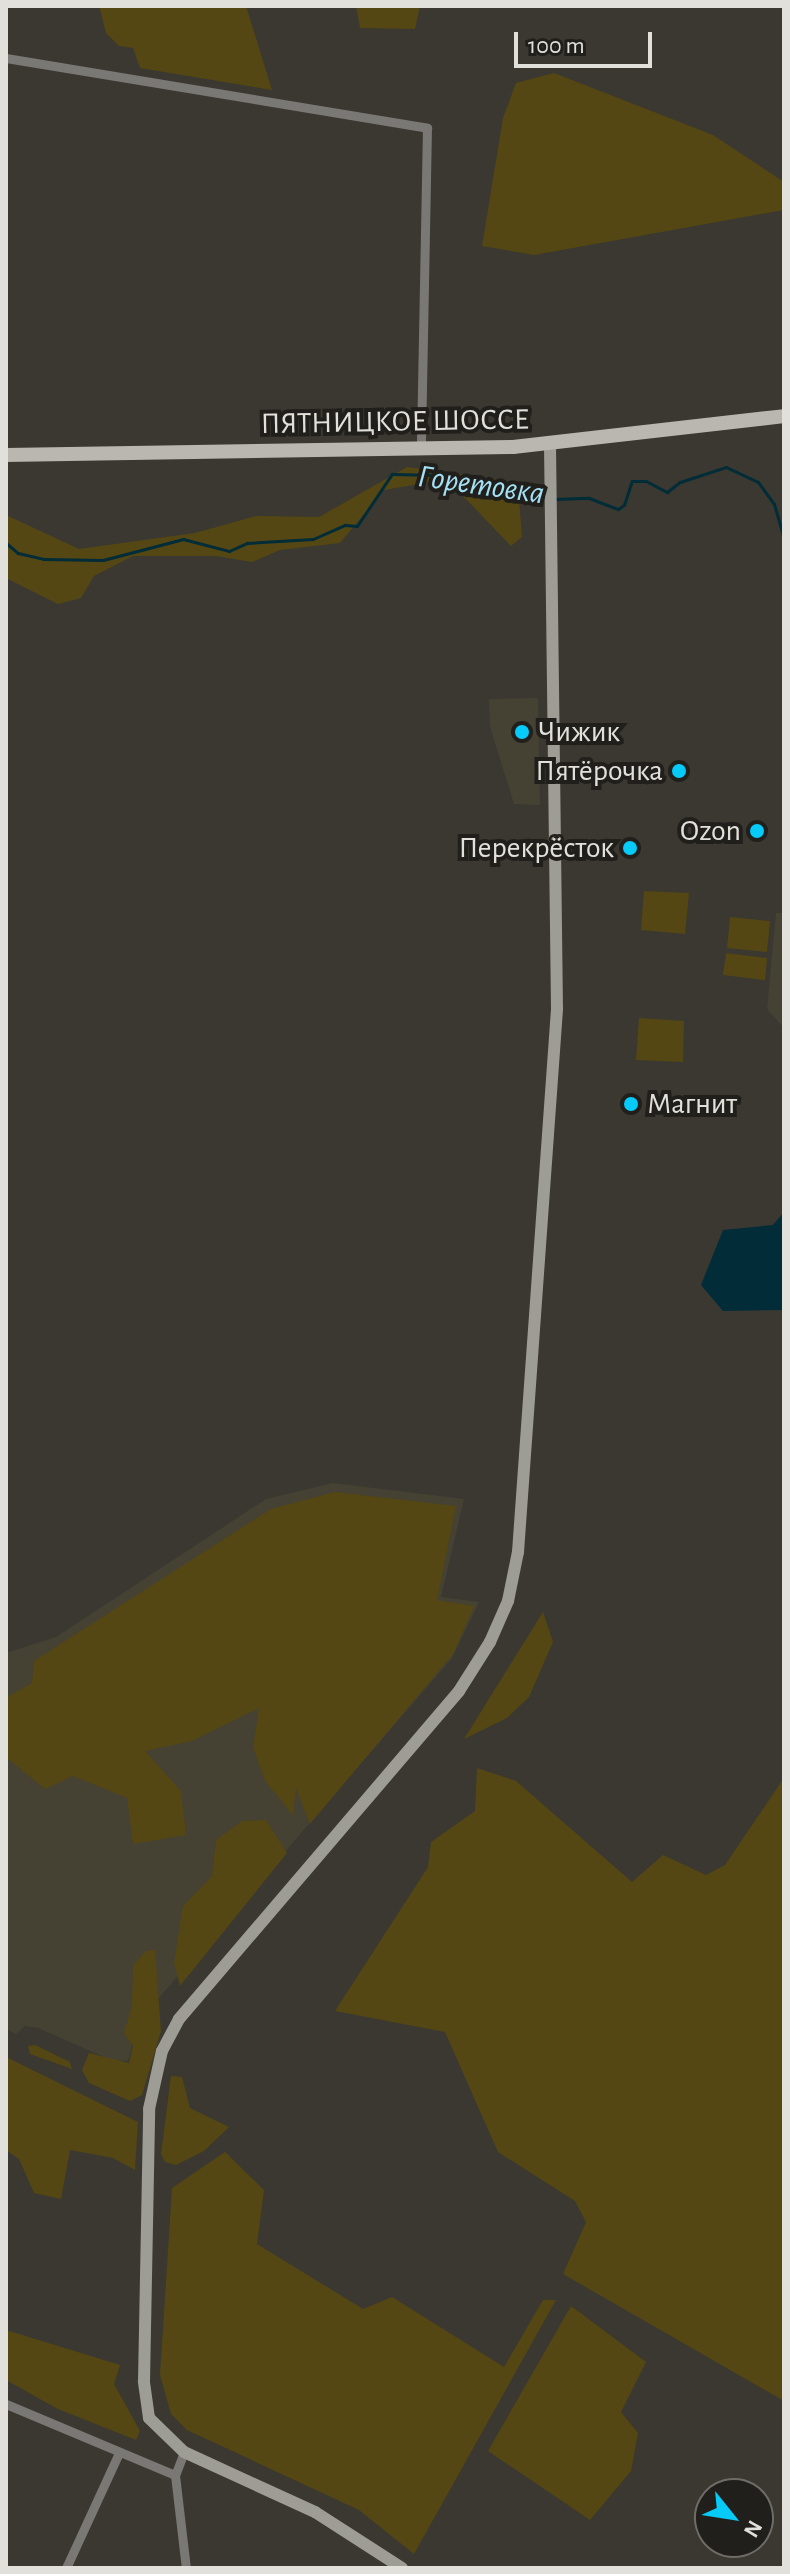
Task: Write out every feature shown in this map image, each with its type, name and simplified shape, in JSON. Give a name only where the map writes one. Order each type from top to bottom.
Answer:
[{"type":"main road","name":"ПЯТНИЦКОЕ ШОССЕ","points":[[6,455],[550,444],[784,416]]},
{"type":"main road","points":[[402,2568],[315,2512],[184,2452],[154,2425],[145,2397],[149,2109],[162,2051],[194,2001],[459,1691],[490,1642],[508,1601],[518,1552],[557,1009],[550,444]]},
{"type":"street","points":[[6,58],[427,128],[421,449]]},
{"type":"street","points":[[6,2404],[175,2475]]},
{"type":"street","points":[[184,2452],[175,2475],[186,2568]]},
{"type":"street","points":[[66,2568],[119,2453]]},
{"type":"shaded area","points":[[99,6],[246,6],[272,90],[140,68],[133,48],[119,46],[106,33]]},
{"type":"shaded area","points":[[356,6],[420,6],[415,29],[360,28]]},
{"type":"shaded area","points":[[554,73],[713,135],[784,182],[784,210],[534,255],[482,246],[503,118],[516,83]]},
{"type":"shaded area","points":[[407,467],[495,479],[519,499],[522,537],[511,546],[463,496],[430,482],[384,490],[340,543],[280,550],[252,562],[216,556],[133,556],[94,576],[81,598],[58,604],[6,578],[6,515],[79,549],[195,533],[256,516],[319,517]]},
{"type":"shaded area","points":[[538,698],[540,805],[514,804],[490,727],[489,699]]},
{"type":"shaded area","points":[[644,891],[689,893],[685,934],[641,930]]},
{"type":"shaded area","points":[[776,913],[784,913],[784,1028],[767,1009]]},
{"type":"shaded area","points":[[730,917],[770,921],[767,952],[727,948]]},
{"type":"shaded area","points":[[726,953],[767,958],[765,980],[723,975]]},
{"type":"shaded area","points":[[639,1018],[684,1021],[683,1062],[636,1060]]},
{"type":"shaded area","points":[[333,1483],[464,1499],[441,1597],[479,1602],[452,1658],[139,2021],[128,2061],[111,2060],[38,2028],[25,2026],[16,2034],[6,2029],[6,1653],[56,1637],[266,1499]]},
{"type":"shaded area","points":[[335,1492],[456,1506],[437,1600],[474,1606],[453,1654],[310,1824],[296,1788],[293,1815],[265,1781],[253,1747],[259,1708],[192,1741],[145,1751],[181,1791],[186,1835],[133,1844],[127,1798],[73,1776],[45,1789],[7,1758],[6,1698],[32,1683],[34,1661],[271,1509]]},
{"type":"shaded area","points":[[543,1612],[553,1642],[529,1697],[507,1718],[464,1739]]},
{"type":"shaded area","points":[[477,1768],[516,1781],[632,1882],[663,1855],[706,1875],[725,1865],[784,1778],[784,2401],[563,2274],[586,2222],[575,2201],[498,2152],[445,2032],[335,2011],[428,1867],[431,1842],[475,1811]]},
{"type":"shaded area","points":[[266,1820],[287,1853],[180,1986],[174,1963],[183,1906],[212,1876],[216,1840],[242,1821]]},
{"type":"shaded area","points":[[155,1950],[161,2031],[142,2095],[130,2101],[89,2083],[82,2070],[89,2053],[129,2063],[133,2046],[124,2033],[132,2006],[133,1965],[146,1951]]},
{"type":"shaded area","points":[[35,2045],[70,2062],[72,2069],[30,2054],[28,2046]]},
{"type":"shaded area","points":[[6,2057],[138,2122],[135,2170],[113,2158],[70,2150],[61,2199],[34,2193],[19,2159],[6,2150]]},
{"type":"shaded area","points":[[171,2076],[182,2077],[190,2108],[229,2127],[204,2151],[176,2165],[165,2162],[161,2154]]},
{"type":"shaded area","points":[[225,2152],[264,2190],[257,2244],[363,2309],[392,2297],[504,2367],[543,2300],[556,2300],[414,2554],[359,2510],[187,2430],[171,2414],[160,2375],[172,2188]]},
{"type":"shaded area","points":[[571,2306],[646,2362],[621,2412],[638,2433],[631,2471],[590,2520],[488,2451]]},
{"type":"shaded area","points":[[6,2330],[120,2365],[114,2384],[140,2431],[136,2440],[58,2409],[6,2380]]},
{"type":"water","points":[[784,1212],[784,1310],[723,1311],[701,1285],[723,1230],[773,1225]]},
{"type":"waterway","name":"Горетовка","points":[[555,499],[589,498],[618,509],[624,505],[632,481],[646,481],[667,492],[680,482],[726,467],[758,482],[774,504],[784,538]]},
{"type":"waterway","name":"Горетовка","points":[[6,543],[18,553],[43,559],[103,560],[183,539],[229,551],[247,543],[313,539],[345,525],[357,526],[392,474],[440,475],[547,498]]},
{"type":"place","name":"Чижик","points":[[522,732]]},
{"type":"place","name":"Пятёрочка","points":[[679,771]]},
{"type":"place","name":"Ozon","points":[[757,831]]},
{"type":"place","name":"Перекрёсток","points":[[630,848]]},
{"type":"place","name":"Магнит","points":[[631,1104]]}]
